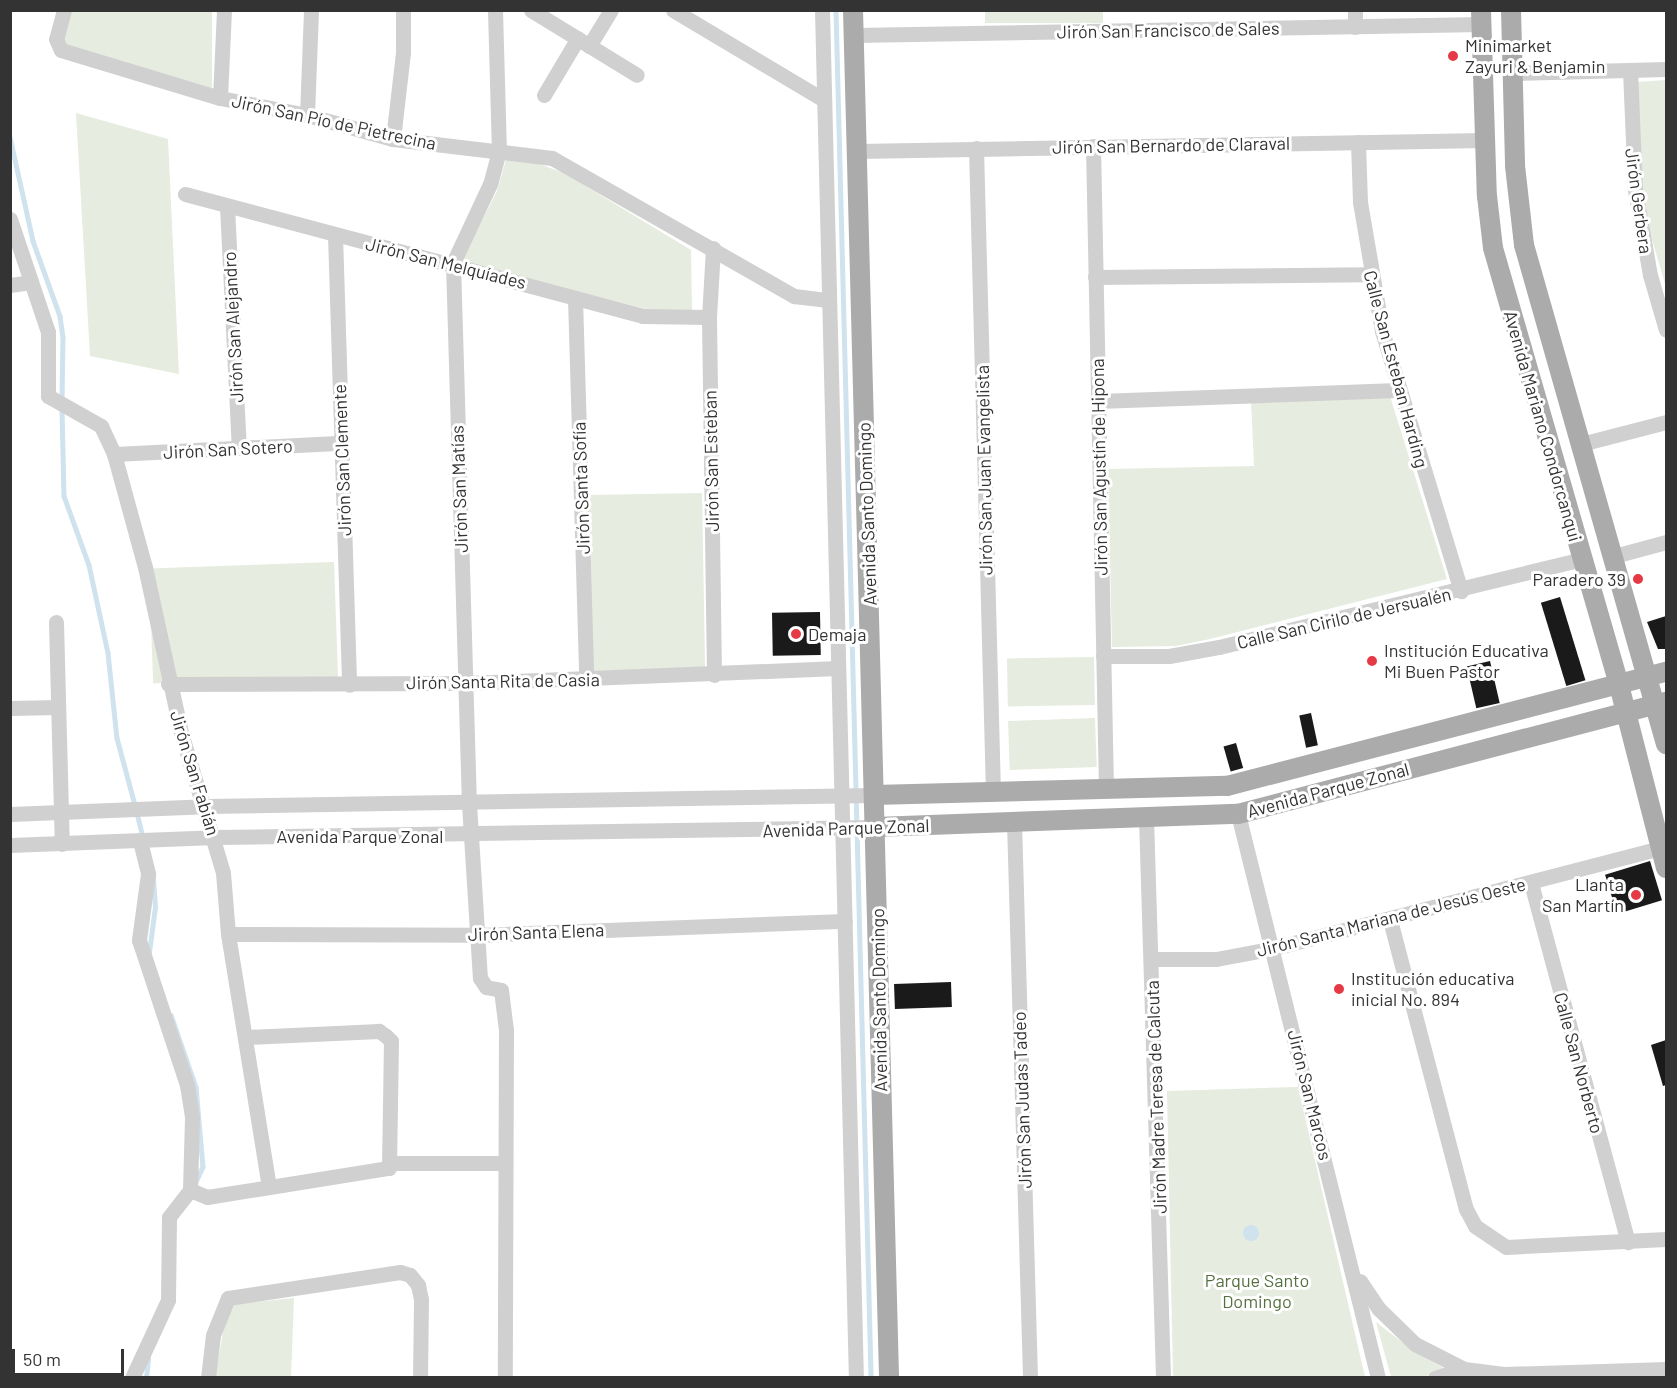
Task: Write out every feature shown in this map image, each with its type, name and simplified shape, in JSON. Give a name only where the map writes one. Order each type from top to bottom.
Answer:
[{"type":"main road","name":"Avenida Santo Domingo","points":[[854,10],[889,1377]]},
{"type":"main road","name":"Avenida Mariano Condorcanqui","points":[[1511,10],[1520,214],[1532,276],[1614,556],[1658,675],[1666,744]]},
{"type":"main road","name":"Avenida Mariano Condorcanqui","points":[[1482,17],[1488,219],[1499,275],[1626,712],[1661,821],[1661,848],[1666,868]]},
{"type":"main road","points":[[1488,219],[1520,214]]},
{"type":"main road","name":"Avenida Parque Zonal","points":[[874,795],[1227,786],[1658,675]]},
{"type":"main road","points":[[1581,695],[1588,722]]},
{"type":"main road","name":"Avenida Parque Zonal","points":[[875,827],[1238,814],[1626,712],[1662,711]]},
{"type":"street","name":"Jirón San Pío de Pietrecina","points":[[64,10],[56,39],[61,50],[220,98],[307,115],[393,139],[538,154],[568,164],[794,296],[828,300]]},
{"type":"street","points":[[220,98],[224,10]]},
{"type":"street","points":[[307,115],[311,10]]},
{"type":"street","points":[[393,139],[403,62],[402,10]]},
{"type":"street","name":"Jirón San Matías","points":[[495,10],[499,151],[490,184],[453,263],[469,804],[480,978],[486,987],[501,990],[503,1003],[505,1163]]},
{"type":"street","points":[[531,10],[637,75]]},
{"type":"street","points":[[544,95],[583,42],[611,10]]},
{"type":"street","points":[[673,10],[824,100]]},
{"type":"street","name":"Avenida Santo Domingo","points":[[822,10],[856,1377]]},
{"type":"street","points":[[1355,10],[1355,27]]},
{"type":"street","name":"Jirón San Francisco de Sales","points":[[854,35],[1355,27],[1482,17]]},
{"type":"street","points":[[1512,73],[1666,69]]},
{"type":"street","name":"Jirón Gerbera","points":[[1630,70],[1635,190],[1650,275],[1666,330]]},
{"type":"street","name":"Jirón San Bernardo de Claraval","points":[[857,151],[1485,140]]},
{"type":"street","name":"Calle San Esteban Harding","points":[[1359,142],[1360,202],[1369,274],[1397,390],[1461,591]]},
{"type":"street","name":"Jirón San Agustín de Hipona","points":[[1093,146],[1106,789]]},
{"type":"street","name":"Jirón San Juan Evangelista","points":[[976,148],[993,792]]},
{"type":"street","name":"Jirón San Melquíades","points":[[185,194],[335,235],[453,263],[575,298],[661,318],[709,317]]},
{"type":"street","name":"Jirón San Alejandro","points":[[227,206],[239,448]]},
{"type":"street","points":[[10,219],[31,282],[10,285]]},
{"type":"street","name":"Jirón San Clemente","points":[[335,235],[349,685]]},
{"type":"street","name":"Jirón San Esteban","points":[[713,248],[709,317],[714,675]]},
{"type":"street","points":[[1095,277],[1369,274]]},
{"type":"street","name":"Jirón San Fabián","points":[[31,282],[48,332],[48,396],[100,426],[114,454],[145,567],[168,684],[215,837],[228,934],[269,1187]]},
{"type":"street","name":"Jirón Santa Sofía","points":[[575,298],[586,679]]},
{"type":"street","points":[[1098,401],[1397,390]]},
{"type":"street","points":[[1581,444],[1666,422]]},
{"type":"street","name":"Jirón San Sotero","points":[[114,454],[342,443]]},
{"type":"street","points":[[1614,556],[1666,542]]},
{"type":"street","name":"Calle San Cirilo de Jersualén","points":[[1103,656],[1190,653],[1461,591],[1582,559]]},
{"type":"street","points":[[57,622],[62,844]]},
{"type":"street","name":"Jirón Santa Rita de Casia","points":[[168,684],[465,683],[714,675],[838,668]]},
{"type":"street","points":[[10,708],[58,707]]},
{"type":"street","name":"Avenida Parque Zonal","points":[[10,814],[206,806],[469,804],[874,795]]},
{"type":"street","name":"Jirón San Marcos","points":[[1238,814],[1274,948],[1378,1377]]},
{"type":"street","name":"Jirón Madre Teresa de Calcuta","points":[[1146,817],[1163,1377]]},
{"type":"street","name":"Jirón San Judas Tadeo","points":[[1014,822],[1030,1377]]},
{"type":"street","name":"Avenida Parque Zonal","points":[[10,846],[215,837],[472,836],[875,827]]},
{"type":"street","points":[[132,1377],[168,1300],[169,1217],[190,1190],[192,1118],[187,1085],[139,940],[148,874],[141,841]]},
{"type":"street","name":"Jirón Santa Mariana de Jesús Oeste","points":[[1152,959],[1216,959],[1274,948],[1661,848]]},
{"type":"street","name":"Calle San Norberto","points":[[1531,883],[1628,1242]]},
{"type":"street","points":[[1389,920],[1466,1209],[1475,1226],[1506,1247],[1666,1239]]},
{"type":"street","name":"Jirón Santa Elena","points":[[228,934],[477,935],[845,921]]},
{"type":"street","points":[[190,1190],[207,1197],[384,1172],[392,1163],[391,1041],[386,1036],[379,1031],[245,1037]]},
{"type":"street","points":[[392,1163],[505,1163],[505,1377]]},
{"type":"street","points":[[1353,1271],[1379,1309],[1404,1334],[1430,1354],[1464,1369],[1504,1374],[1666,1371]]},
{"type":"street","points":[[208,1377],[213,1335],[228,1298],[400,1272],[410,1275],[418,1285],[421,1299],[420,1377]]},
{"type":"street","points":[[1435,1377],[1464,1369]]},
{"type":"green space","points":[[67,11],[212,11],[212,88],[62,47]]},
{"type":"green space","points":[[985,11],[1103,11],[1103,23],[985,23]]},
{"type":"green space","points":[[1666,80],[1666,287],[1642,206],[1637,82]]},
{"type":"green space","points":[[76,113],[168,139],[179,374],[90,356]]},
{"type":"green space","points":[[506,160],[539,164],[564,173],[691,250],[692,312],[654,311],[461,262],[497,191]]},
{"type":"green space","points":[[1390,396],[1447,579],[1176,646],[1112,647],[1108,469],[1254,466],[1251,401]]},
{"type":"green space","points":[[702,493],[705,669],[591,671],[588,495]]},
{"type":"green space","points":[[334,562],[338,677],[153,683],[149,568]]},
{"type":"green space","points":[[1094,657],[1095,705],[1008,707],[1007,659]]},
{"type":"green space","points":[[1095,718],[1097,767],[1010,770],[1008,721]]},
{"type":"green space","name":"Parque Santo Domingo","points":[[1298,1087],[1365,1377],[1173,1377],[1167,1091]]},
{"type":"green space","points":[[294,1298],[291,1377],[215,1377],[225,1321],[235,1304]]},
{"type":"green space","points":[[1376,1322],[1415,1352],[1445,1369],[1424,1377],[1391,1377]]},
{"type":"water","points":[[1248,1225],[1254,1225],[1259,1233],[1257,1239],[1248,1241],[1243,1236],[1243,1230]]},
{"type":"building","points":[[1560,597],[1585,680],[1566,686],[1541,603]]},
{"type":"building","name":"Demaja","points":[[820,612],[821,655],[773,656],[772,613]]},
{"type":"building","points":[[1666,616],[1666,649],[1658,649],[1647,622]]},
{"type":"building","points":[[1490,661],[1500,703],[1476,708],[1467,666]]},
{"type":"building","points":[[1311,713],[1318,745],[1306,748],[1299,715]]},
{"type":"building","points":[[1236,743],[1243,768],[1231,772],[1224,747]]},
{"type":"building","name":"Llanta San Martín","points":[[1650,861],[1662,900],[1617,914],[1605,875]]},
{"type":"building","points":[[951,982],[952,1007],[895,1009],[894,984]]},
{"type":"building","points":[[1666,1040],[1666,1085],[1663,1086],[1651,1045]]},
{"type":"waterway","points":[[836,10],[871,1378]]},
{"type":"waterway","points":[[10,137],[33,241],[60,316],[63,337],[62,400]]},
{"type":"waterway","points":[[62,409],[64,496],[89,565],[108,653],[117,738],[135,805]]},
{"type":"waterway","points":[[137,813],[143,837]]},
{"type":"waterway","points":[[149,952],[155,907],[153,877]]},
{"type":"waterway","points":[[171,1015],[196,1087],[203,1167],[195,1184]]},
{"type":"waterway","points":[[146,1378],[148,1358]]},
{"type":"place","name":"Minimarket Zayuri & Benjamin","points":[[1453,56]]},
{"type":"place","name":"Paradero 39","points":[[1638,579]]},
{"type":"place","name":"Demaja","points":[[796,634]]},
{"type":"place","name":"Institución Educativa Mi Buen Pastor","points":[[1372,661]]},
{"type":"place","name":"Llanta San Martín","points":[[1636,895]]},
{"type":"place","name":"Institución educativa inicial No. 894","points":[[1339,989]]}]
